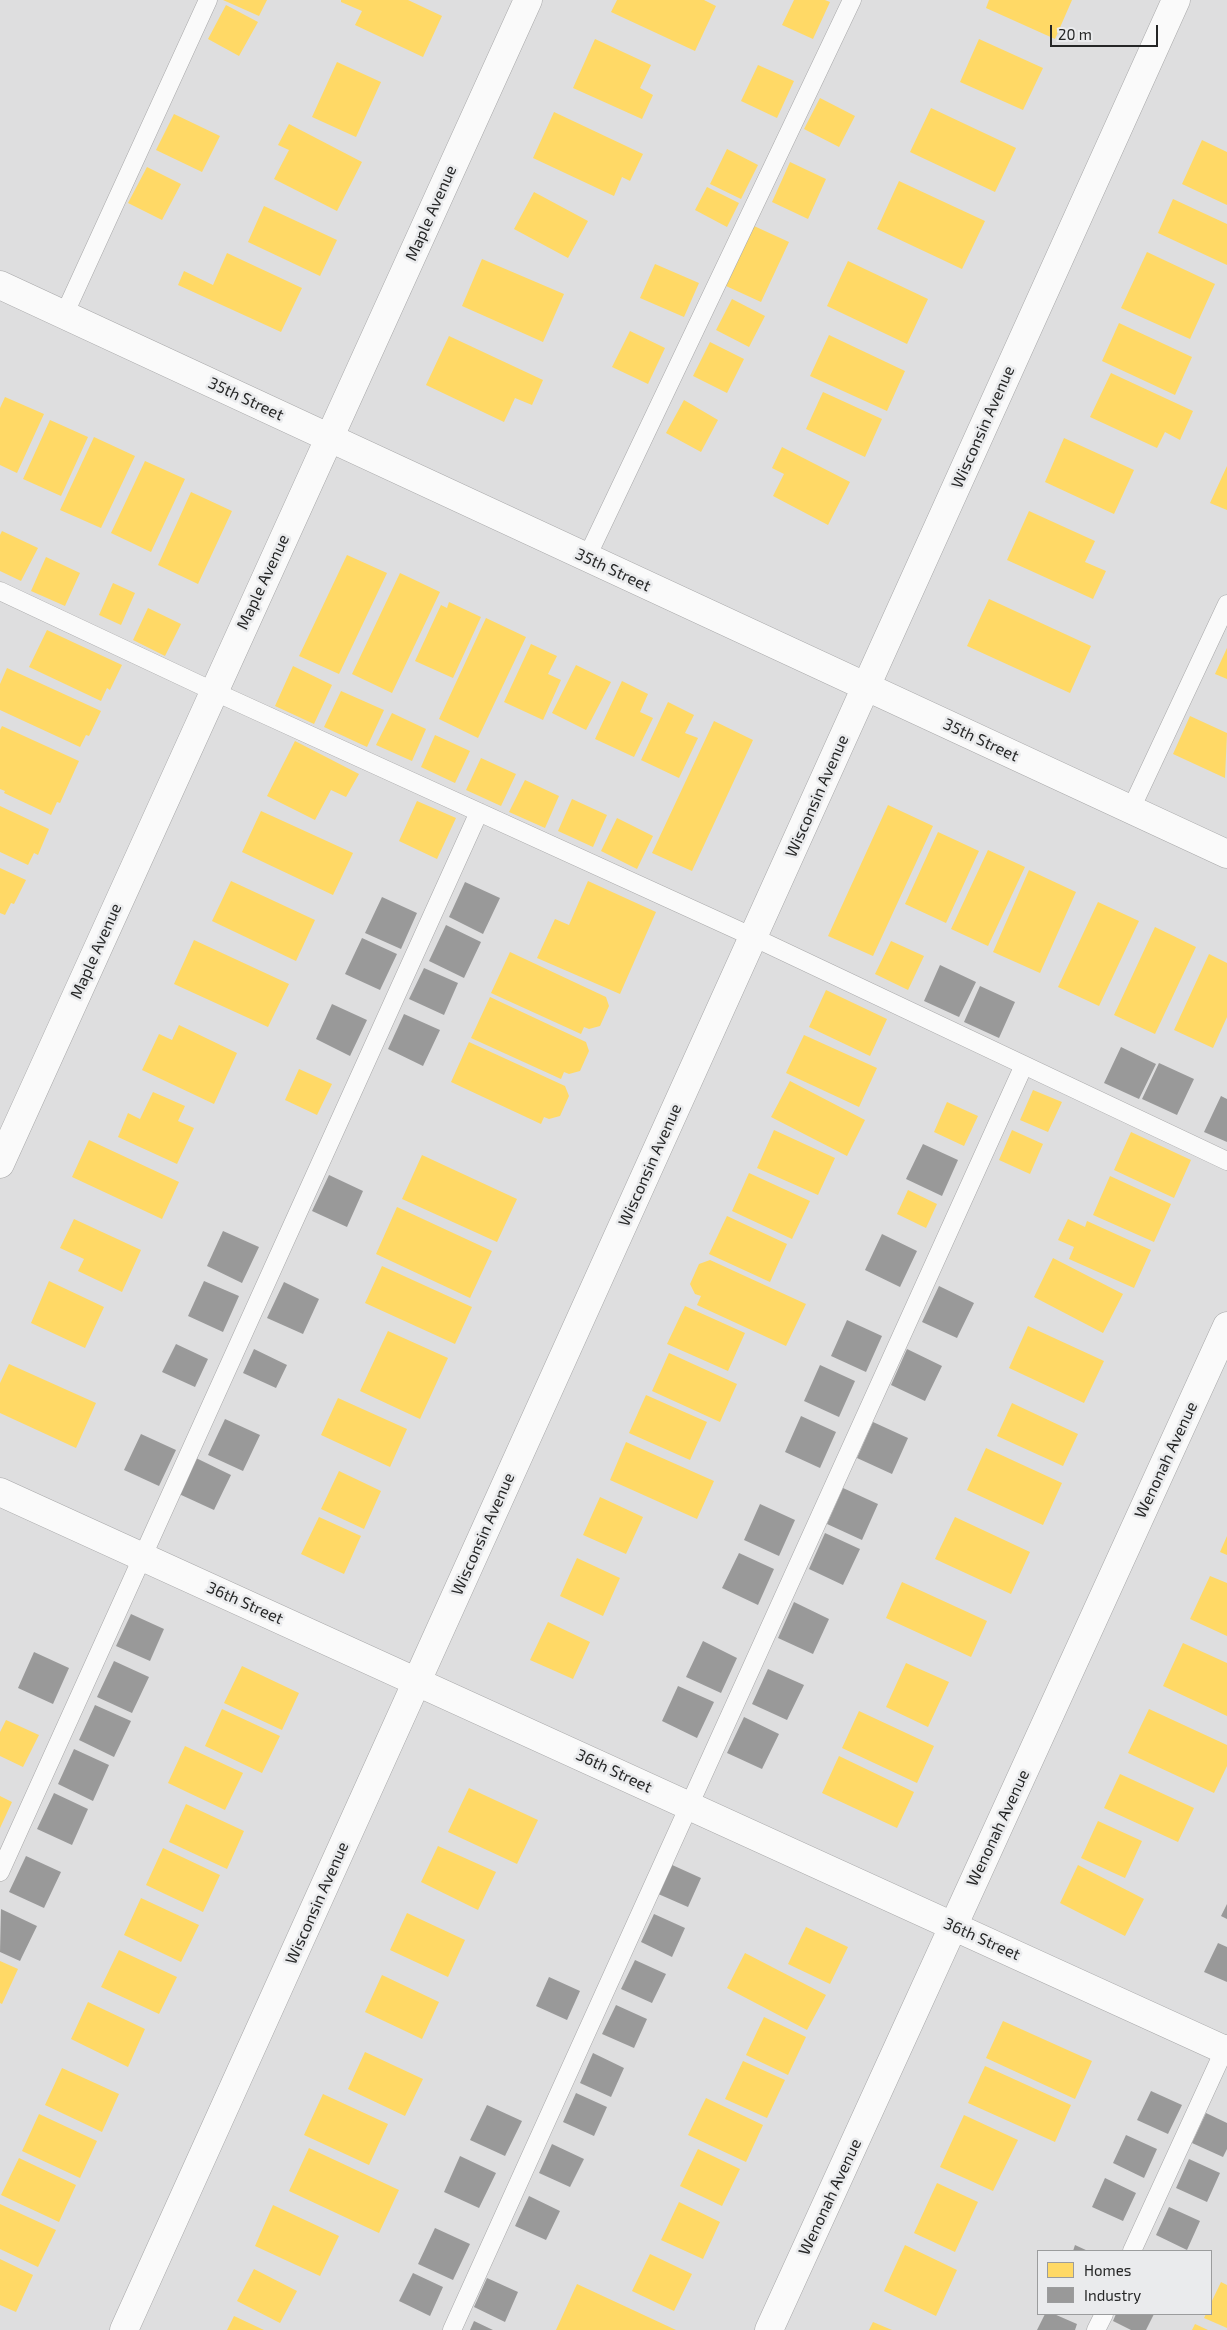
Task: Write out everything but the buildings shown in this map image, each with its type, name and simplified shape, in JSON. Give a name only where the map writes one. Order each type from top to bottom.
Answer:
[{"type":"street","name":"Maple Avenue","points":[[0,1164],[528,0]]},
{"type":"street","name":"Wisconsin Avenue","points":[[124,2330],[1176,0]]},
{"type":"street","name":"35th Street","points":[[0,285],[1227,854]]},
{"type":"street","name":"Wenonah Avenue","points":[[768,2330],[1227,1326]]},
{"type":"street","name":"36th Street","points":[[0,1492],[953,1926],[1226,2048]]},
{"type":"lane","points":[[64,315],[208,0]]},
{"type":"lane","points":[[587,557],[852,0]]},
{"type":"lane","points":[[0,591],[213,691],[753,938],[1227,1161]]},
{"type":"lane","points":[[1131,809],[1227,604]]},
{"type":"lane","points":[[0,1872],[479,812]]},
{"type":"lane","points":[[452,2330],[1024,1065]]},
{"type":"lane","points":[[1132,2250],[1226,2048]]},
{"type":"lane","points":[[1096,2330],[1104,2315]]}]
